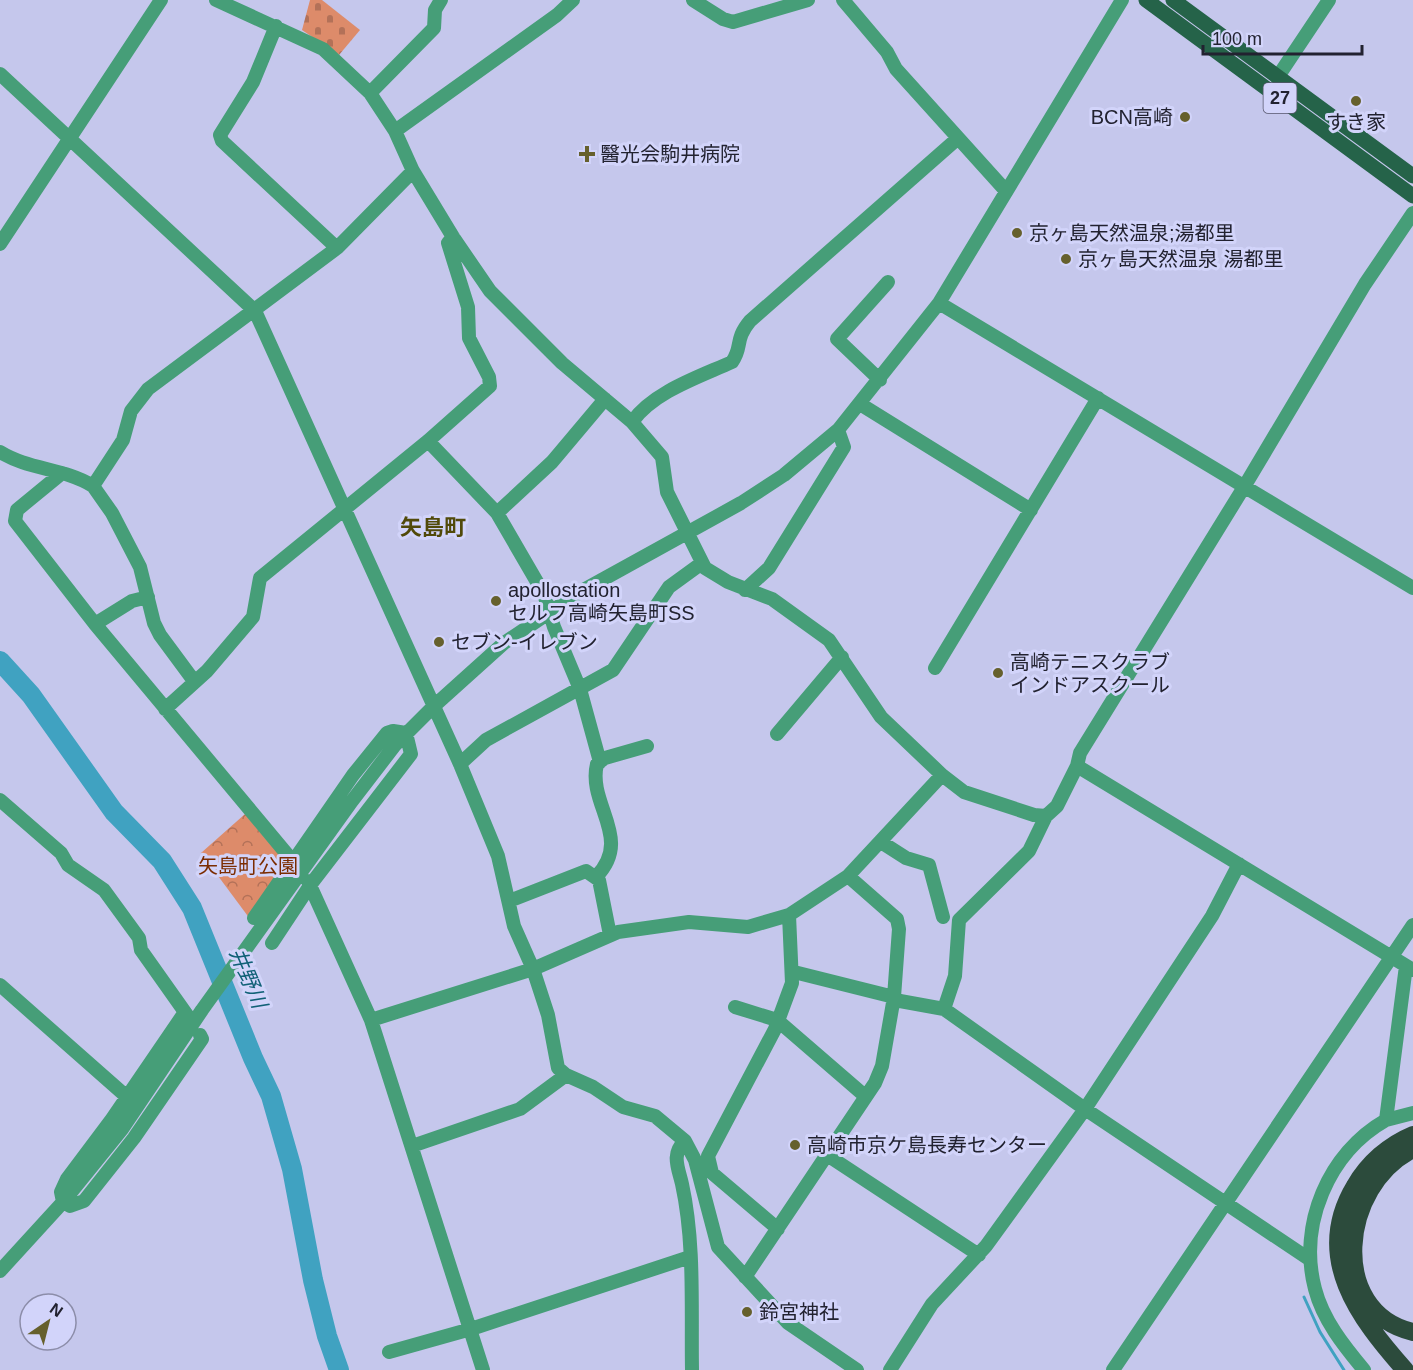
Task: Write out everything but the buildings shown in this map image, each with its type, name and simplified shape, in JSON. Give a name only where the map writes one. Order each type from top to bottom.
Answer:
[{"type":"highway","points":[[1405,1370],[1370,1328],[1354,1304],[1341,1268],[1339,1230],[1349,1196],[1370,1164],[1387,1150],[1413,1135]]},
{"type":"highway","points":[[1413,1149],[1393,1162],[1370,1187],[1357,1216],[1353,1233],[1356,1271],[1366,1296],[1381,1315],[1413,1332]]},
{"type":"main road","name":"27","points":[[1146,0],[1413,196]]},
{"type":"main road","name":"27","points":[[1173,0],[1413,176]]},
{"type":"street","points":[[0,244],[161,0]]},
{"type":"street","points":[[216,0],[323,49],[370,93],[395,132],[413,171],[453,237],[490,291],[562,363],[632,422],[662,458],[667,492],[702,563],[723,580],[772,599],[829,640],[842,657],[864,696],[881,717],[942,776],[963,792],[1034,815],[1046,816]]},
{"type":"street","points":[[370,93],[434,28],[435,10],[441,0]]},
{"type":"street","points":[[395,132],[557,15],[573,0]]},
{"type":"street","points":[[693,0],[723,19],[733,22],[808,0]]},
{"type":"street","points":[[843,0],[887,52],[896,69],[1005,192]]},
{"type":"street","points":[[0,1271],[63,1202],[122,1129],[250,942],[352,801],[406,734],[504,644],[580,592],[741,503],[784,475],[838,430],[939,303],[1122,0]]},
{"type":"street","points":[[1277,78],[1329,0]]},
{"type":"street","points":[[276,26],[253,82],[220,135],[222,141],[337,248]]},
{"type":"street","points":[[0,74],[255,311],[460,764],[498,856],[514,926],[533,969],[548,1015],[555,1060],[566,1075],[593,1086],[622,1107],[655,1116],[685,1141],[695,1160],[718,1247],[788,1323],[857,1370]]},
{"type":"street","points":[[632,422],[640,410],[655,401],[732,362],[738,354],[741,332],[750,321],[957,139]]},
{"type":"street","points":[[93,486],[123,440],[131,411],[148,389],[337,248],[413,171]]},
{"type":"street","points":[[944,1009],[955,976],[959,920],[1029,850],[1046,816],[1057,806],[1077,766],[1080,753],[1244,487],[1365,284],[1413,213]]},
{"type":"street","points":[[165,709],[207,671],[253,617],[260,578],[428,441],[490,386],[490,381],[469,338],[468,307],[458,271],[447,249],[447,243],[453,237]]},
{"type":"street","points":[[880,380],[837,339],[888,282]]},
{"type":"street","points":[[939,303],[1413,588]]},
{"type":"street","points":[[935,668],[1098,398]]},
{"type":"street","points":[[497,513],[559,456],[605,399]]},
{"type":"street","points":[[860,404],[1031,510]]},
{"type":"street","points":[[745,590],[770,567],[844,447],[838,430]]},
{"type":"street","points":[[428,441],[497,513],[544,594],[551,612],[554,627],[580,689],[600,762],[594,784],[610,828],[611,849],[609,859],[596,877]]},
{"type":"street","points":[[0,452],[22,462],[62,472],[93,486],[112,513],[140,567],[160,634],[194,681]]},
{"type":"street","points":[[62,472],[17,510],[15,521],[95,624],[294,863]]},
{"type":"street","points":[[460,764],[486,740],[613,670],[669,587],[702,563]]},
{"type":"street","points":[[95,624],[132,601],[148,597]]},
{"type":"street","points":[[777,734],[842,657]]},
{"type":"street","points":[[254,918],[353,776],[387,733],[393,731],[406,734]]},
{"type":"street","points":[[272,943],[310,883],[411,754],[406,734]]},
{"type":"street","points":[[600,762],[605,758],[647,746]]},
{"type":"street","points":[[1077,766],[1410,968],[1386,1120]]},
{"type":"street","points":[[371,1020],[533,969],[610,935],[660,924],[689,922],[748,927],[789,915],[848,876],[942,776]]},
{"type":"street","points":[[0,800],[61,853],[68,865],[104,890],[139,938],[141,951],[186,1013],[67,1179],[61,1192],[63,1202],[70,1206],[84,1201],[134,1138],[201,1039],[200,1035]]},
{"type":"street","points":[[881,842],[906,858],[929,865],[943,917]]},
{"type":"street","points":[[890,1370],[932,1304],[979,1255],[1085,1109],[1212,916],[1239,864]]},
{"type":"street","points":[[509,901],[586,871],[599,880],[610,935]]},
{"type":"street","points":[[745,1277],[866,1096],[882,1066],[894,997],[899,929],[897,920],[848,876]]},
{"type":"street","points":[[310,883],[371,1020],[483,1370]]},
{"type":"street","points":[[778,1229],[712,1173],[708,1156],[775,1029],[792,983],[794,972],[789,915]]},
{"type":"street","points":[[1113,1370],[1413,925]]},
{"type":"street","points":[[794,972],[894,997],[900,1001],[944,1009],[1085,1109],[1309,1259]]},
{"type":"street","points":[[0,985],[127,1097]]},
{"type":"street","points":[[735,1008],[777,1020],[866,1096]]},
{"type":"street","points":[[412,1146],[520,1109],[566,1075]]},
{"type":"street","points":[[1364,1370],[1345,1348],[1327,1318],[1316,1291],[1309,1259],[1312,1228],[1327,1182],[1346,1152],[1371,1128],[1386,1120],[1413,1113]]},
{"type":"street","points":[[685,1141],[677,1148],[676,1155],[682,1185],[690,1257],[692,1370]]},
{"type":"street","points":[[827,1155],[979,1255]]},
{"type":"street","points":[[389,1353],[471,1329],[690,1257]]},
{"type":"green space","points":[[310,0],[322,0],[360,30],[339,55],[302,30]]},
{"type":"green space","name":"矢島町公園","points":[[245,814],[287,864],[250,919],[201,853]]},
{"type":"waterway","name":"井野川","points":[[0,661],[31,695],[114,812],[162,861],[192,908],[253,1058],[271,1096],[292,1169],[313,1280],[327,1336],[339,1370]]},
{"type":"waterway","points":[[1304,1297],[1320,1332],[1344,1370]]},
{"type":"place","name":"すき家","points":[[1356,101]]},
{"type":"place","name":"BCN高崎","points":[[1185,117]]},
{"type":"place","name":"醫光会駒井病院","points":[[587,154]]},
{"type":"place","name":"京ヶ島天然温泉;湯都里","points":[[1017,233]]},
{"type":"place","name":"京ヶ島天然温泉 湯都里","points":[[1066,259]]},
{"type":"place","name":"apollostation セルフ高崎矢島町SS","points":[[496,601]]},
{"type":"place","name":"セブン-イレブン","points":[[439,642]]},
{"type":"place","name":"高崎テニスクラブ インドアスクール","points":[[998,673]]},
{"type":"place","name":"高崎市京ケ島長寿センター","points":[[795,1145]]},
{"type":"place","name":"鈴宮神社","points":[[747,1312]]},
{"type":"district","name":"矢島町","points":[[433,527]]}]
